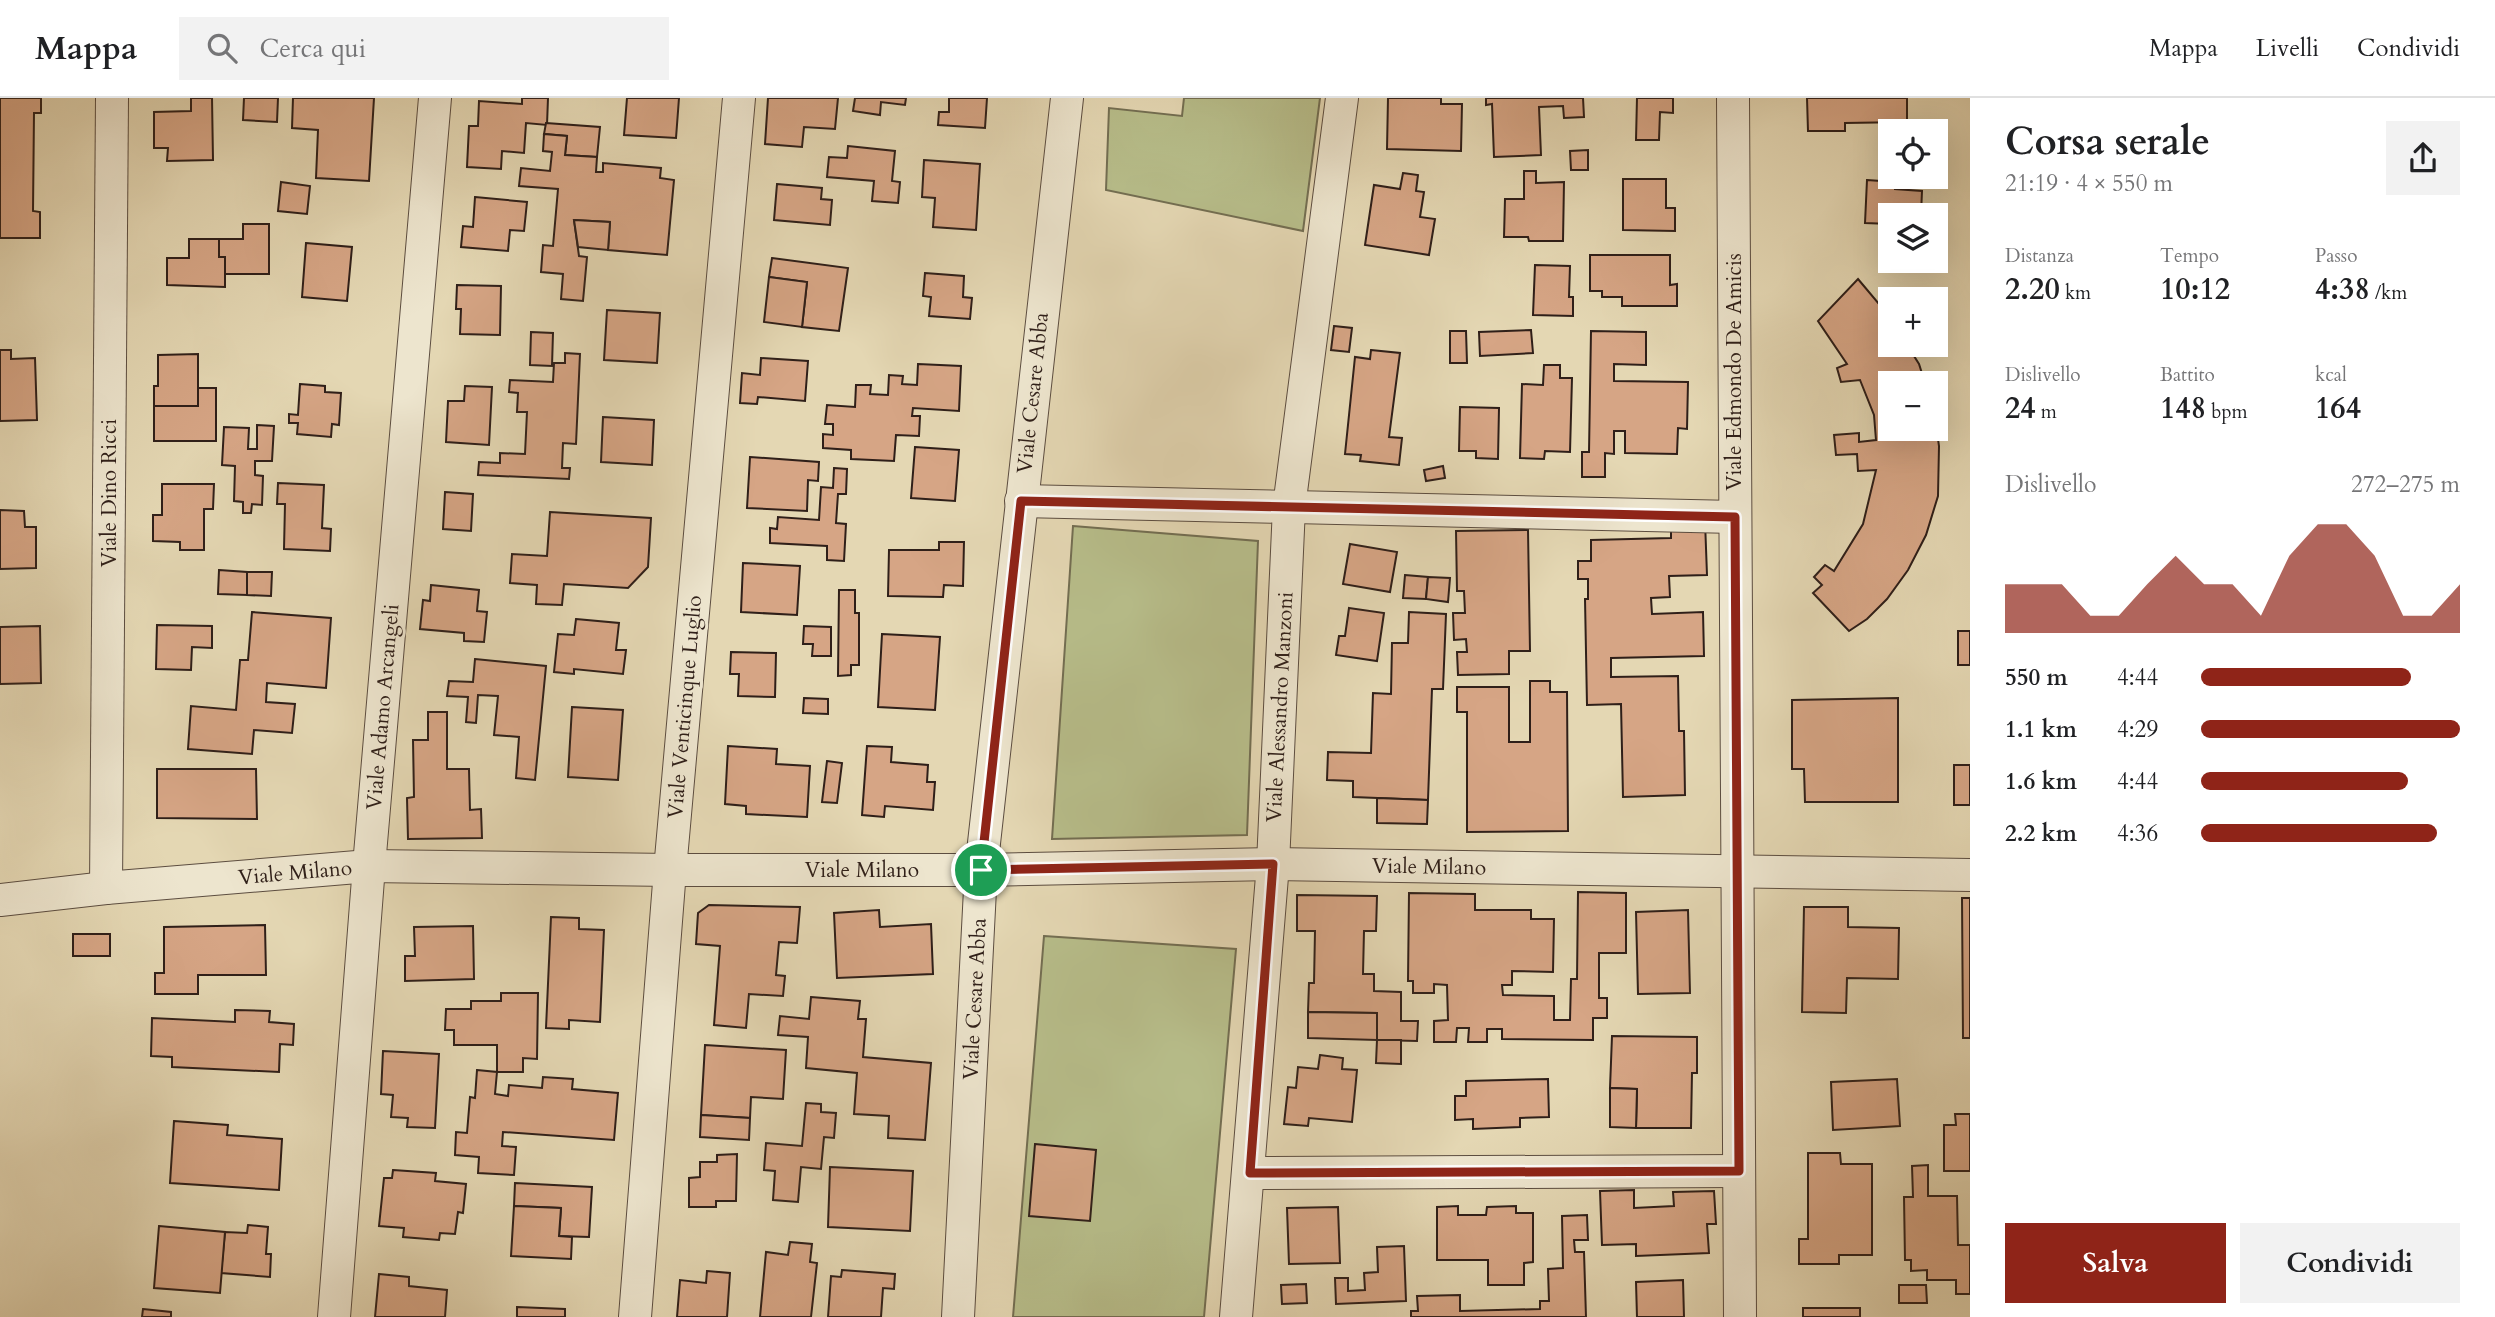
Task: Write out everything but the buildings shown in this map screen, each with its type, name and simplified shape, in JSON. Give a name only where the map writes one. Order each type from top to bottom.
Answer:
[{"type":"street","name":"Viale Dino Ricci","points":[[106,888],[112,98]]},
{"type":"street","name":"Viale Adamo Arcangeli","points":[[334,1317],[369,866],[435,98]]},
{"type":"street","name":"Viale Venticinque Luglio","points":[[635,1317],[670,870],[738,98]]},
{"type":"street","name":"Viale Cesare Abba","points":[[958,1317],[981,870],[1067,98]]},
{"type":"street","name":"Viale Alessandro Manzoni","points":[[1237,1317],[1273,864],[1289,507],[1342,98]]},
{"type":"street","name":"Viale Edmondo De Amicis","points":[[1733,98],[1740,1317]]},
{"type":"street","points":[[1021,501],[1735,517]]},
{"type":"street","name":"Viale Milano","points":[[2,902],[106,888],[369,866],[981,870],[1273,864],[1970,875]]},
{"type":"street","points":[[1250,1173],[1739,1171]]},
{"type":"green space","points":[[1184,98],[1320,98],[1303,231],[1106,190],[1109,108],[1182,116]]},
{"type":"green space","points":[[1073,526],[1258,541],[1247,835],[1052,839]]},
{"type":"green space","points":[[1044,936],[1236,949],[1204,1317],[1013,1317]]},
{"type":"route","points":[[1021,501],[1735,517],[1739,1171],[1250,1173],[1273,864],[981,870],[1021,501]]}]
